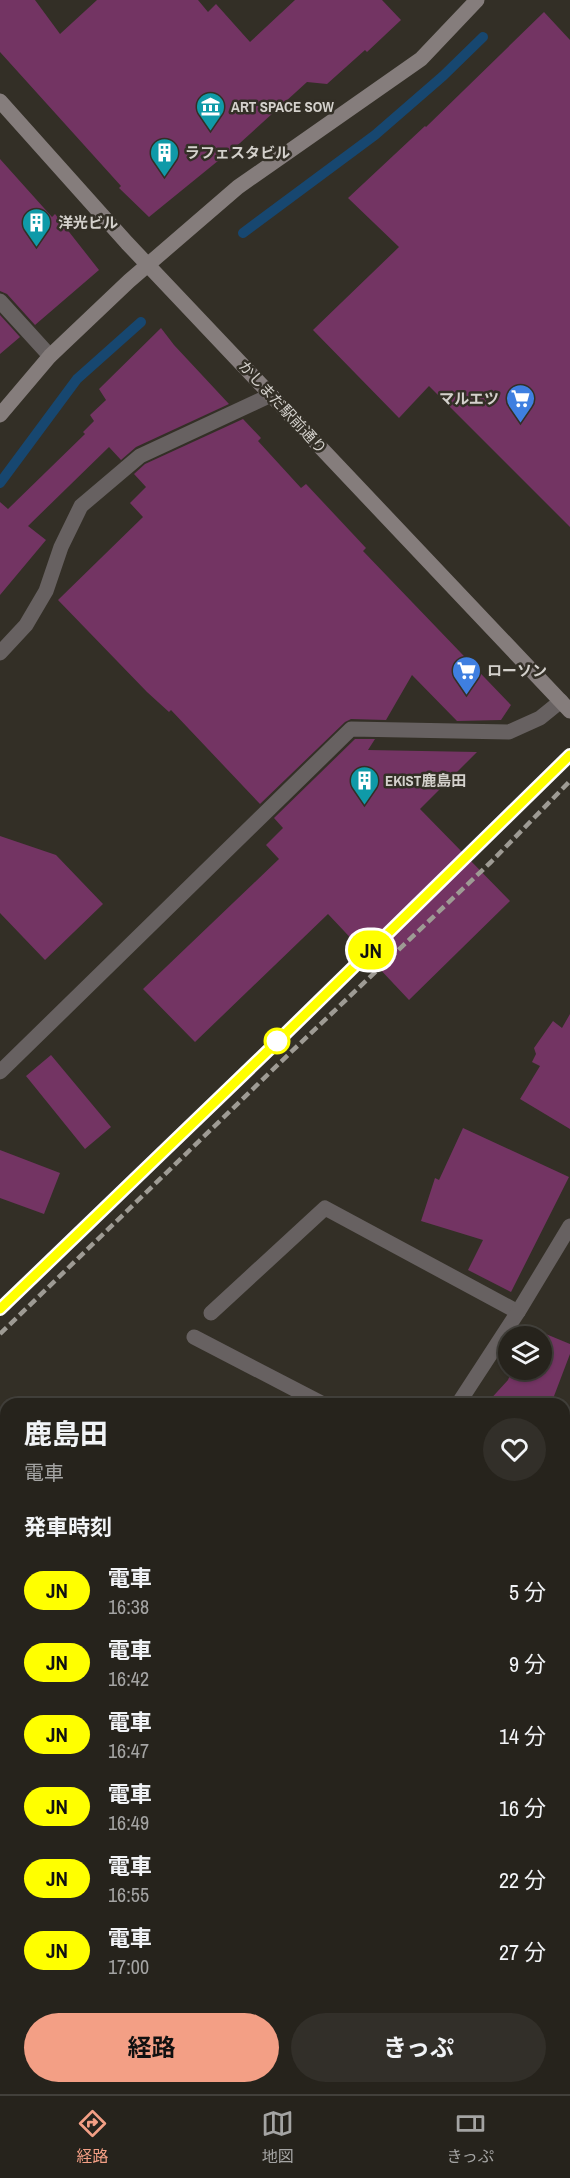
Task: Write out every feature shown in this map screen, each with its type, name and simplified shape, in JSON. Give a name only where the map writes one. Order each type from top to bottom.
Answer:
[{"type":"street","points":[[0,415],[50,356],[148,264],[238,187],[421,59],[477,0]]},
{"type":"street","name":"かしまだ駅前通り","points":[[0,101],[148,264],[566,706]]},
{"type":"street","points":[[0,302],[50,356]]},
{"type":"street","points":[[0,653],[26,625],[46,591],[61,547],[81,506],[140,456],[272,395]]},
{"type":"street","points":[[0,1072],[351,729],[509,732],[566,706]]},
{"type":"street","points":[[212,1313],[325,1208],[518,1312]]},
{"type":"street","points":[[462,1398],[570,1226]]},
{"type":"street","points":[[194,1337],[311,1398]]},
{"type":"building","points":[[0,0],[35,0],[60,34],[97,0],[198,0],[208,12],[216,4],[250,42],[295,0],[382,0],[401,20],[367,52],[365,50],[327,84],[307,82],[240,143],[149,217],[119,188],[121,186],[0,52]]},
{"type":"building","points":[[544,12],[570,40],[570,527],[429,386],[399,418],[313,330],[399,247],[348,198],[426,127]]},
{"type":"building","points":[[0,159],[52,217],[55,214],[99,270],[35,325],[7,294],[0,291]]},
{"type":"building","points":[[0,315],[20,337],[0,354]]},
{"type":"building","points":[[161,328],[229,404],[136,447],[121,460],[109,447],[28,526],[46,540],[0,595],[0,502],[8,509],[85,434],[83,432],[94,421],[90,415],[106,400],[99,389]]},
{"type":"building","points":[[243,419],[261,438],[258,441],[301,488],[306,484],[366,548],[363,551],[511,705],[501,720],[457,721],[412,675],[386,720],[351,719],[345,722],[260,804],[171,710],[169,712],[147,692],[58,600],[143,517],[130,503],[146,487],[134,474],[145,464]]},
{"type":"building","points":[[355,739],[375,739],[368,750],[477,752],[420,809],[510,901],[409,1000],[328,914],[195,1042],[143,989],[279,859],[266,845],[283,828],[274,818]]},
{"type":"building","points":[[0,836],[56,855],[103,904],[45,960],[0,913]]},
{"type":"building","points":[[570,1014],[570,1129],[520,1099],[540,1066],[532,1062],[536,1054],[534,1048],[553,1021],[562,1028]]},
{"type":"building","points":[[51,1055],[111,1127],[85,1149],[26,1076]]},
{"type":"building","points":[[463,1128],[569,1177],[511,1292],[468,1270],[483,1240],[421,1221],[435,1178],[439,1180]]},
{"type":"building","points":[[0,1150],[60,1173],[44,1214],[0,1198]]},
{"type":"building","points":[[552,1337],[570,1344],[570,1354],[553,1398],[492,1398],[508,1380],[552,1380]]},
{"type":"waterway","points":[[243,233],[375,135],[443,76],[483,37]]},
{"type":"waterway","points":[[0,483],[77,379],[141,322]]},
{"type":"railway","points":[[0,1309],[570,755]]},
{"type":"railway","points":[[0,1334],[491,862],[570,781]]},
{"type":"train","name":"JN","points":[[0,1309],[570,755]]},
{"type":"place","name":"ART SPACE SOW","points":[[210,132]]},
{"type":"place","name":"ラフェスタビル","points":[[164,178]]},
{"type":"place","name":"洋光ビル","points":[[37,248]]},
{"type":"place","name":"マルエツ","points":[[520,424]]},
{"type":"place","name":"ローソン","points":[[466,696]]},
{"type":"place","name":"EKIST鹿島田","points":[[364,806]]}]
